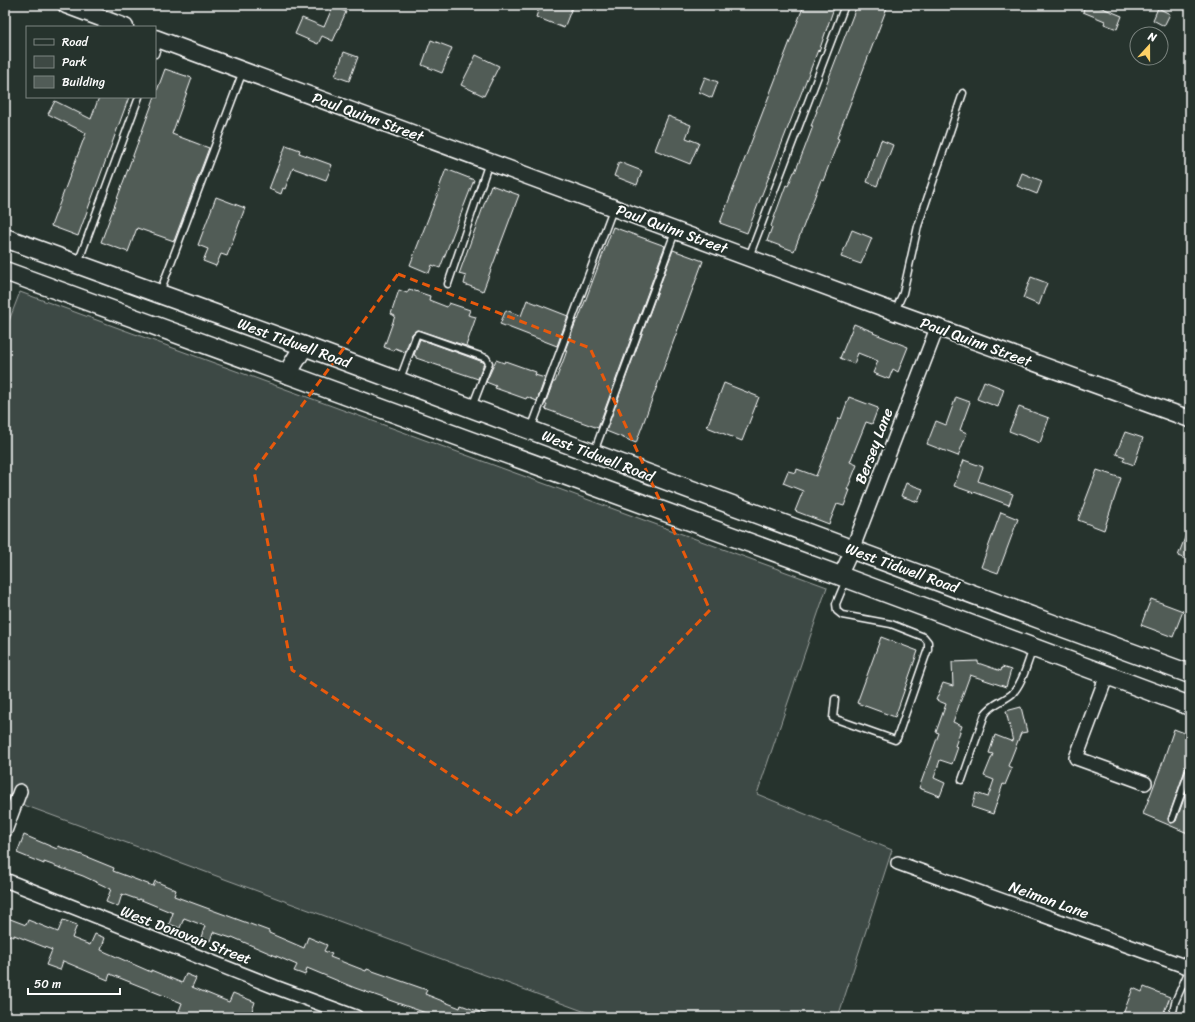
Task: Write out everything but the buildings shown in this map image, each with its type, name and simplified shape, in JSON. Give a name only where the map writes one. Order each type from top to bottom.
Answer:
[{"type":"main road","name":"West Tidwell Road","points":[[5,238],[304,346],[1190,674]]},
{"type":"main road","name":"West Tidwell Road","points":[[5,270],[843,577],[1190,706]]},
{"type":"main road","points":[[287,374],[304,346]]},
{"type":"main road","points":[[652,508],[668,482]]},
{"type":"main road","points":[[1033,648],[1042,620]]},
{"type":"street","points":[[66,5],[122,26]]},
{"type":"street","name":"Paul Quinn Street","points":[[157,44],[243,71],[1190,420]]},
{"type":"street","name":"Bersey Lane","points":[[843,577],[937,328]]},
{"type":"street","points":[[1107,675],[1076,758],[1145,783]]},
{"type":"street","points":[[5,831],[20,791]]},
{"type":"street","name":"Neiman Lane","points":[[898,863],[1190,968]]},
{"type":"street","name":"West Donovan Street","points":[[5,880],[268,984],[356,1017]]},
{"type":"lane","points":[[749,257],[845,5]]},
{"type":"lane","points":[[159,294],[243,71]]},
{"type":"lane","points":[[895,312],[903,293],[918,226],[962,93]]},
{"type":"lane","points":[[78,264],[139,98]]},
{"type":"lane","points":[[448,284],[489,162]]},
{"type":"lane","points":[[531,430],[614,208]]},
{"type":"lane","points":[[593,454],[676,230]]},
{"type":"lane","points":[[399,381],[418,334],[486,358],[489,360],[489,363],[472,409]]},
{"type":"lane","points":[[835,699],[833,718],[895,740],[928,649],[928,642],[924,637],[891,624],[842,615],[837,611],[836,604],[843,577]]},
{"type":"lane","points":[[962,780],[985,714],[990,708],[1008,697],[1020,683],[1033,648]]},
{"type":"lane","points":[[1172,819],[1190,769]]},
{"type":"lane","points":[[1172,1017],[1175,1002],[1190,968]]},
{"type":"highlighted area","points":[[398,274],[590,348],[710,610],[513,816],[292,670],[254,471]]},
{"type":"green space","points":[[20,292],[827,587],[757,794],[892,850],[838,1017],[599,1017],[5,798],[5,331]]}]
